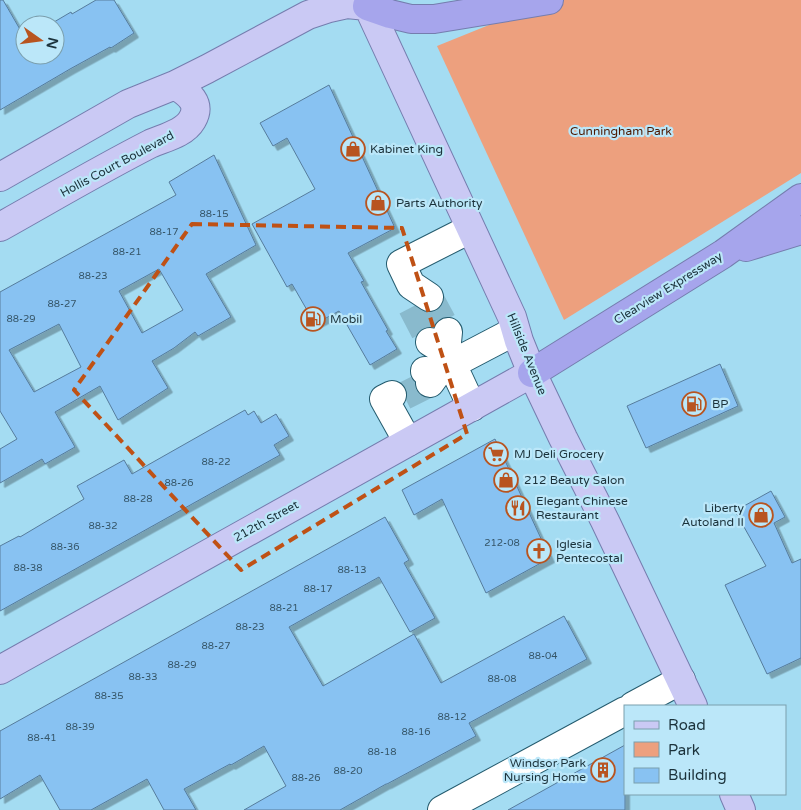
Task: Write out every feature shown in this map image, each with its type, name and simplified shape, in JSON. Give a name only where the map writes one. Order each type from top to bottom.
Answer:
[{"type":"highway","points":[[369,2],[390,14],[411,19],[434,19],[548,0]]},
{"type":"highway","name":"Clearview Expressway","points":[[532,372],[724,254],[801,198]]},
{"type":"highway","points":[[724,254],[801,230]]},
{"type":"main road","points":[[0,177],[128,104],[207,69],[308,15],[328,8],[369,2]]},
{"type":"main road","name":"Hillside Avenue","points":[[369,2],[512,317],[515,330],[532,372],[693,705]]},
{"type":"main road","name":"Hollis Court Boulevard","points":[[4,216],[188,126],[196,110],[194,102],[187,92],[175,84]]},
{"type":"main road","name":"212th Street","points":[[0,670],[532,372]]},
{"type":"main road","points":[[734,795],[741,810]]},
{"type":"street","points":[[417,297],[401,264],[470,228]]},
{"type":"street","points":[[472,407],[438,359],[515,330]]},
{"type":"street","points":[[399,392],[384,399],[408,442]]},
{"type":"street","points":[[635,705],[681,680]]},
{"type":"street","points":[[442,810],[624,712]]},
{"type":"highlighted area","points":[[192,224],[402,228],[467,434],[241,570],[74,390]]},
{"type":"green space","name":"Cunningham Park","points":[[551,0],[801,0],[801,173],[564,320],[437,46]]},
{"type":"building","points":[[0,0],[3,0],[15,21],[15,65],[65,65],[65,16],[71,12],[72,14],[96,0],[114,0],[134,33],[111,48],[70,69],[0,110]]},
{"type":"building","points":[[329,85],[395,228],[348,253],[364,281],[361,282],[388,330],[386,331],[397,349],[370,365],[339,311],[315,324],[292,284],[287,287],[252,224],[315,189],[287,138],[273,146],[260,123]]},
{"type":"building","points":[[214,155],[256,245],[206,274],[231,317],[198,336],[195,332],[174,348],[152,361],[168,388],[118,420],[100,386],[55,412],[75,447],[45,464],[42,459],[0,483],[0,449],[17,439],[0,411],[0,292],[176,195],[169,182]],"holes":[[[159,269],[183,310],[142,333],[119,291]],[[59,324],[81,367],[34,392],[9,350]]]},
{"type":"building","points":[[720,364],[738,406],[646,448],[627,406]]},
{"type":"building","points":[[245,410],[248,415],[254,411],[261,423],[276,414],[289,436],[274,445],[280,455],[0,611],[0,546],[20,537],[84,499],[77,486],[124,460],[132,474]]},
{"type":"building","points":[[495,439],[550,558],[486,593],[442,499],[414,515],[402,490]]},
{"type":"building","points":[[771,491],[785,517],[774,523],[792,563],[801,559],[801,658],[767,674],[725,585],[766,566],[735,511]]},
{"type":"building","points":[[385,517],[409,560],[404,563],[435,618],[410,632],[379,577],[289,627],[323,686],[414,634],[441,683],[564,616],[587,659],[469,723],[476,736],[340,810],[244,810],[286,786],[264,746],[184,789],[196,810],[164,810],[147,779],[91,810],[60,810],[40,775],[0,799],[0,731]]},
{"type":"building","name":"Windsor Park Nursing Home","points":[[624,746],[625,810],[508,810]]},
{"type":"tunnel","points":[[429,297],[448,332]]},
{"type":"tunnel","points":[[412,307],[430,342]]},
{"type":"tunnel","points":[[404,396],[430,383]]},
{"type":"place","name":"Kabinet King","points":[[353,149]]},
{"type":"place","name":"Parts Authority","points":[[378,203]]},
{"type":"place","name":"Mobil","points":[[313,319]]},
{"type":"place","name":"BP","points":[[694,404]]},
{"type":"place","name":"MJ Deli Grocery","points":[[496,454]]},
{"type":"place","name":"212 Beauty Salon","points":[[506,480]]},
{"type":"place","name":"Elegant Chinese Restaurant","points":[[518,508]]},
{"type":"place","name":"Liberty Autoland II","points":[[761,515]]},
{"type":"place","name":"Iglesia Pentecostal","points":[[539,551]]},
{"type":"place","name":"Windsor Park Nursing Home","points":[[603,770]]}]
